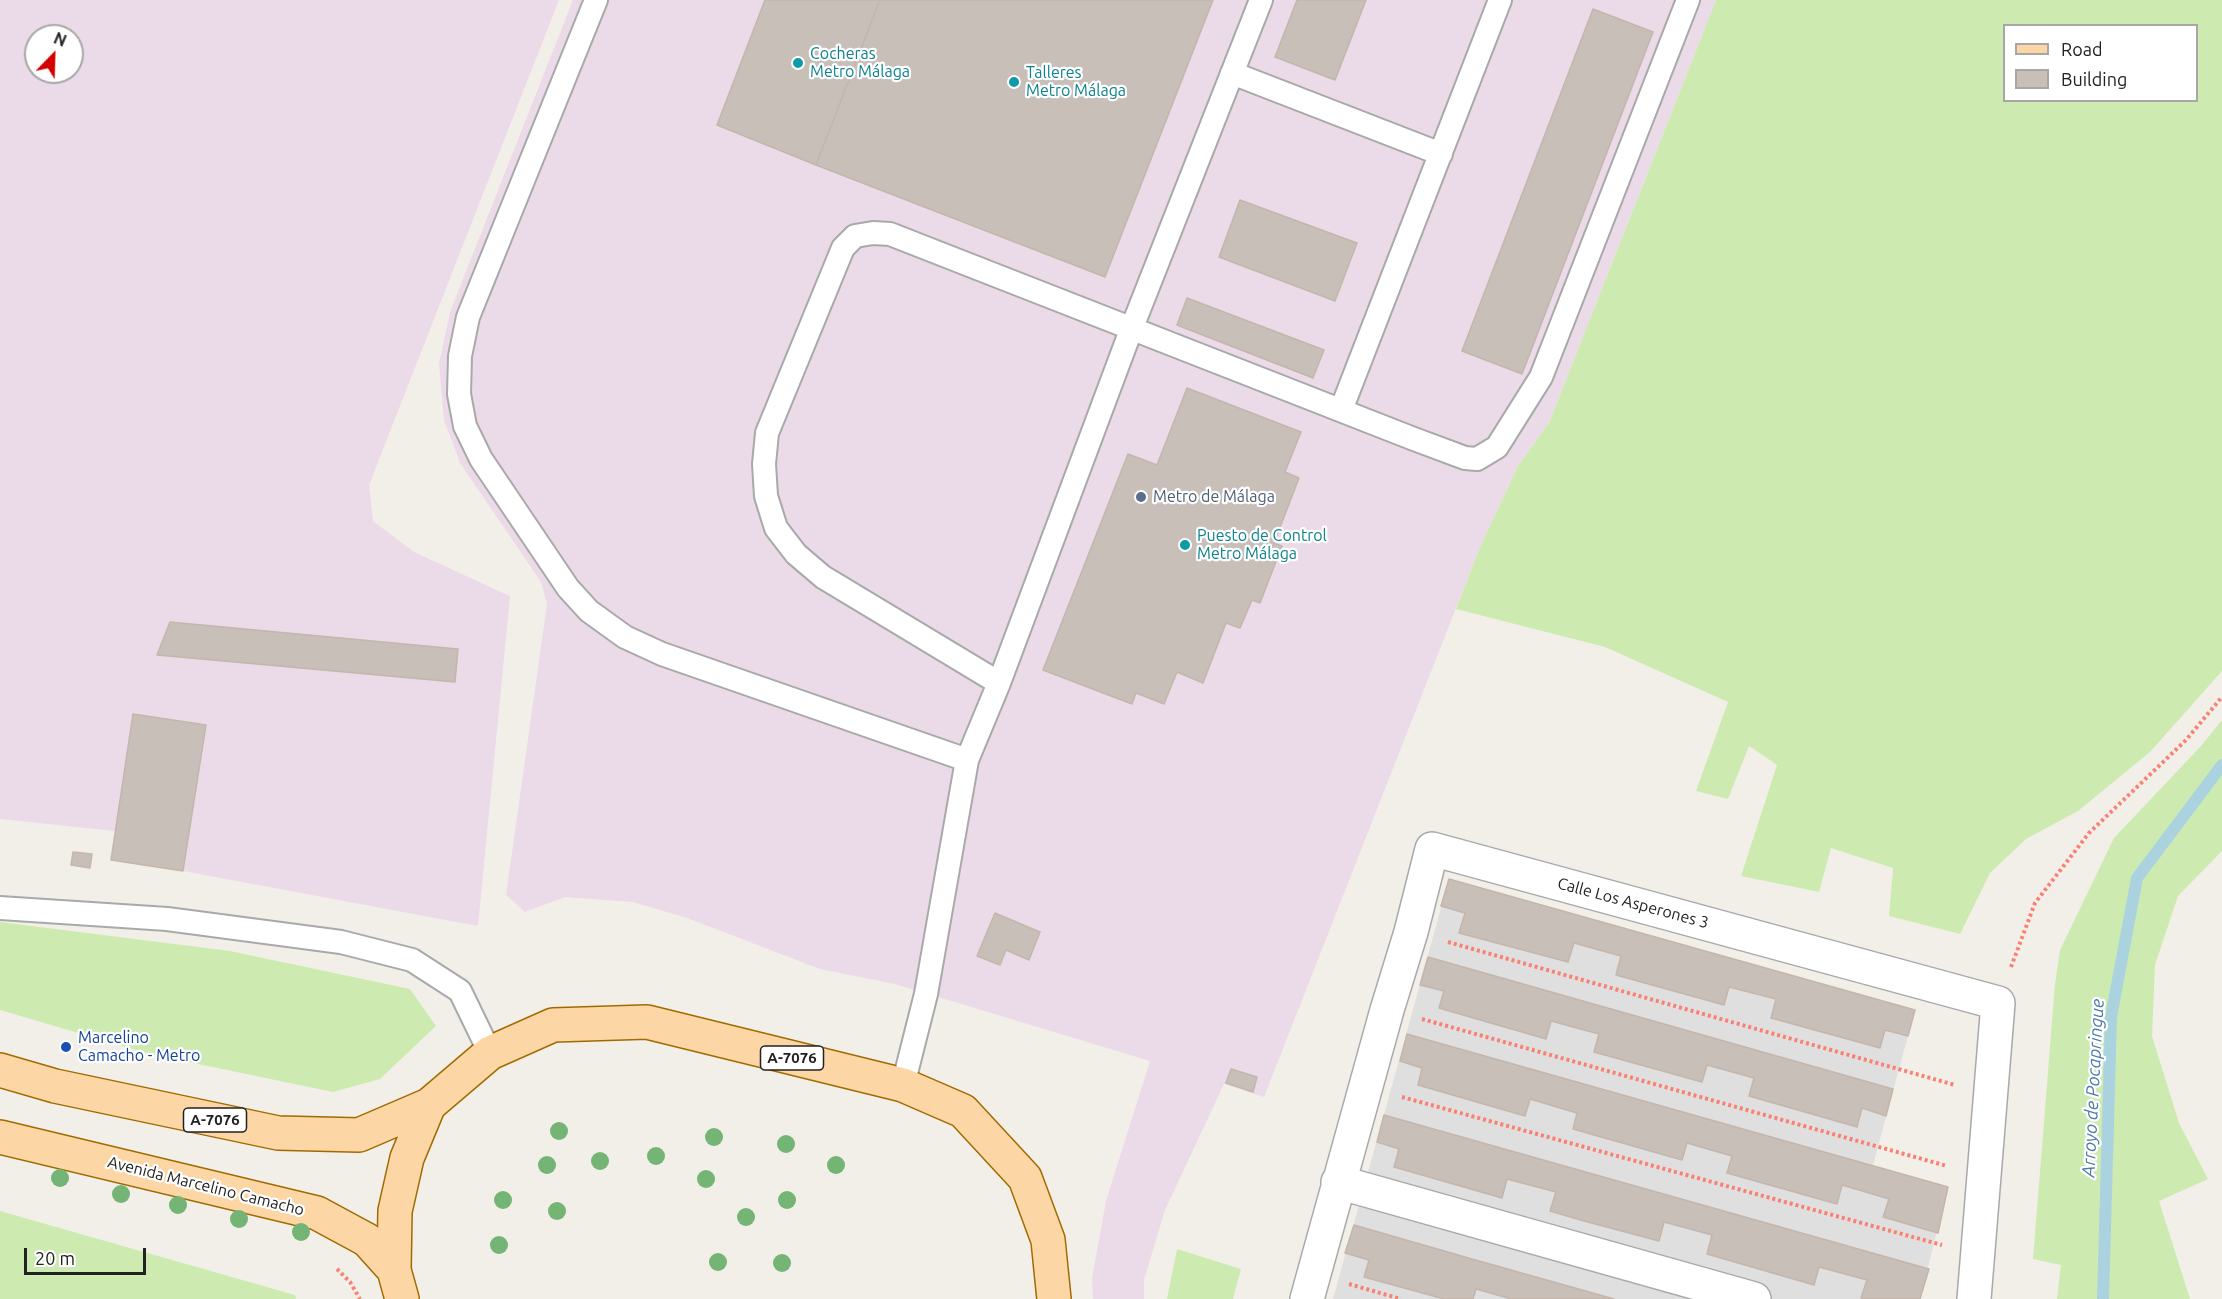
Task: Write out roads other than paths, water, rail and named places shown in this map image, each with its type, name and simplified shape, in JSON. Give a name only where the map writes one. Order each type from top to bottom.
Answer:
[{"type":"main road","name":"Avenida Marcelino Camacho","points":[[0,1070],[55,1086],[278,1133],[359,1135],[429,1105],[490,1053],[554,1025],[647,1022],[903,1085],[963,1111],[1025,1178],[1048,1240],[1053,1298]]},
{"type":"main road","name":"Avenida Marcelino Camacho","points":[[398,1284],[395,1211],[406,1158],[429,1105]]},
{"type":"main road","name":"Avenida Marcelino Camacho","points":[[0,1137],[317,1213],[367,1240],[398,1284]]},
{"type":"street","name":"Calle Los Asperones 3","points":[[1310,1287],[1365,1087],[1411,932],[1432,849],[1998,1003],[1974,1299]]},
{"type":"street","points":[[1338,1182],[1754,1299]]},
{"type":"lane","points":[[596,0],[468,317],[460,356],[459,394],[465,426],[481,459],[568,588],[589,612],[625,637],[662,654],[967,760]]},
{"type":"lane","points":[[903,1085],[927,994],[967,760],[999,683],[1131,330],[1261,0]]},
{"type":"lane","points":[[1341,410],[1500,0]]},
{"type":"lane","points":[[999,683],[823,577],[796,554],[776,528],[766,496],[764,464],[768,433],[836,262],[843,248],[855,236],[873,233],[890,234],[1131,330],[1465,458],[1477,459],[1497,447],[1541,377],[1688,0]]},
{"type":"lane","points":[[1232,73],[1441,154]]},
{"type":"lane","points":[[0,908],[167,920],[340,942],[412,960],[459,991],[490,1053]]},
{"type":"waterway","name":"Arroyo de Pocapringue","points":[[2103,1299],[2111,1017],[2137,878],[2222,765]]},
{"type":"place","name":"Cocheras Metro Málaga","points":[[798,63]]},
{"type":"place","name":"Talleres Metro Málaga","points":[[1014,82]]},
{"type":"place","name":"Metro de Málaga","points":[[1141,497]]},
{"type":"place","name":"Puesto de Control Metro Málaga","points":[[1185,545]]},
{"type":"place","name":"Marcelino Camacho - Metro","points":[[66,1047]]}]
